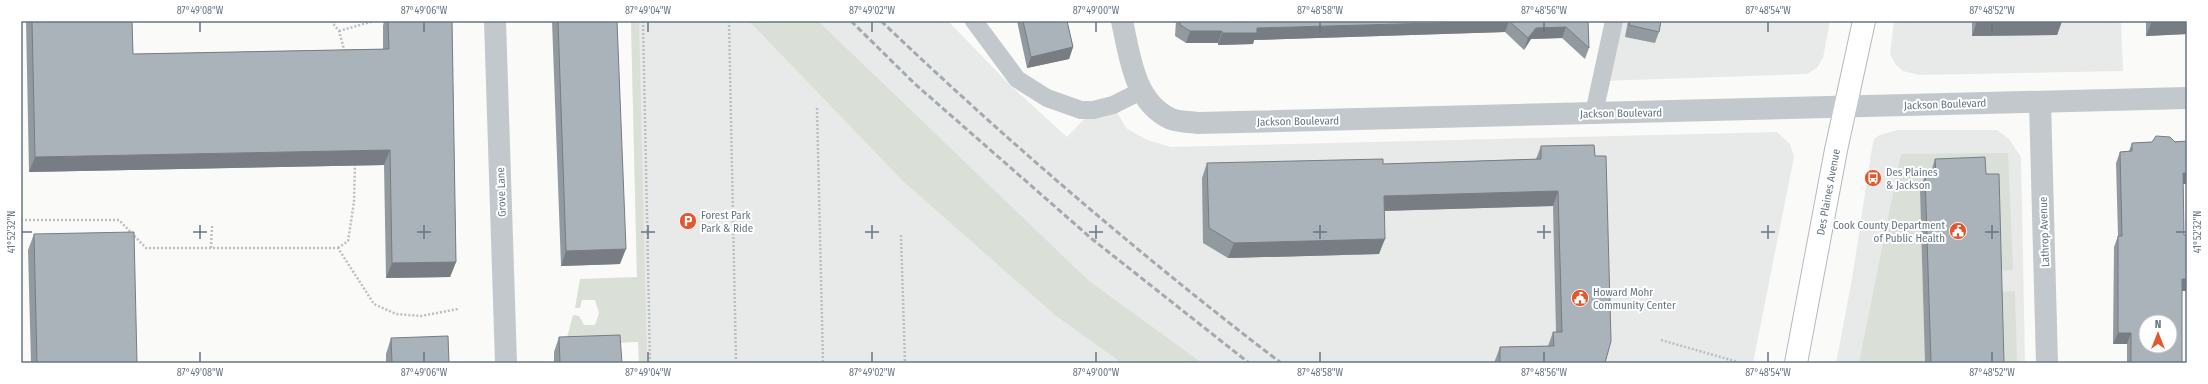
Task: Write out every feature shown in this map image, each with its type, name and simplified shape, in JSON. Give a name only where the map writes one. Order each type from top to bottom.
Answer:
[{"type":"main road","name":"Des Plaines Avenue","points":[[1796,363],[1845,107],[1864,21]]},
{"type":"street","name":"Grove Lane","points":[[495,21],[506,363]]},
{"type":"street","name":"Jackson Boulevard","points":[[1122,21],[1131,63],[1141,91],[1155,110],[1173,120],[1198,123],[2187,98]]},
{"type":"street","name":"Lathrop Avenue","points":[[2040,102],[2047,363]]},
{"type":"lane","points":[[974,21],[1018,79],[1047,98],[1081,110],[1093,110],[1113,104],[1141,91]]},
{"type":"lane","points":[[1594,113],[1614,21]]},
{"type":"path","points":[[331,21],[339,31],[347,60]]},
{"type":"path","points":[[339,31],[374,21]]},
{"type":"path","points":[[643,21],[650,363]]},
{"type":"path","points":[[729,21],[736,363]]},
{"type":"path","points":[[817,108],[823,363]]},
{"type":"path","points":[[21,220],[119,220],[146,248],[338,248],[348,241],[354,202],[355,154]]},
{"type":"path","points":[[211,248],[212,226]]},
{"type":"path","points":[[901,235],[905,363]]},
{"type":"path","points":[[338,248],[374,304],[396,314],[421,316],[458,310]]},
{"type":"path","points":[[1661,340],[1738,362]]},
{"type":"shaded area","points":[[631,21],[948,21],[1011,86],[1067,137],[1093,110],[1113,105],[1126,128],[1147,140],[1171,147],[1777,132],[1790,144],[1794,157],[1753,363],[639,363]]},
{"type":"shaded area","points":[[631,21],[639,21],[647,363],[639,363],[638,342],[565,345],[573,315],[579,316],[584,325],[595,325],[599,313],[595,300],[582,300],[580,308],[575,308],[580,279],[637,277]]},
{"type":"shaded area","points":[[749,21],[818,21],[1089,281],[1202,363],[1122,363],[1055,315],[903,181]]},
{"type":"shaded area","points":[[1614,21],[1830,21],[1823,58],[1817,68],[1807,74],[1601,81]]},
{"type":"shaded area","points":[[1894,21],[2121,21],[2123,71],[1919,75],[1903,71],[1895,64],[1890,54]]},
{"type":"shaded area","points":[[1897,130],[1997,130],[2009,139],[2021,157],[2025,363],[1836,363],[1852,279],[1874,139],[1880,135]]},
{"type":"shaded area","points":[[2008,153],[2013,270],[1996,271],[1930,190],[1920,191],[1925,363],[1859,363],[1901,154]]},
{"type":"shaded area","points":[[2015,291],[2017,363],[2004,363],[2002,292]]},
{"type":"building","points":[[32,21],[132,21],[133,54],[389,49],[388,21],[452,21],[456,262],[392,263],[390,150],[35,157]]},
{"type":"building","points":[[558,21],[617,21],[626,249],[566,251]]},
{"type":"building","points":[[1023,21],[1067,21],[1073,47],[1031,57]]},
{"type":"building","points":[[1180,21],[1505,21],[1257,28],[1257,33],[1222,33],[1222,31],[1190,31],[1180,25]]},
{"type":"building","points":[[1509,21],[1588,21],[1589,48],[1566,27],[1536,28],[1528,38]]},
{"type":"building","points":[[1630,21],[1661,21],[1659,32],[1629,25]]},
{"type":"building","points":[[2156,136],[2170,137],[2175,142],[2187,141],[2187,173],[2183,173],[2184,235],[2187,235],[2187,279],[2182,279],[2182,363],[2131,363],[2131,333],[2118,333],[2118,236],[2122,236],[2120,152],[2132,151],[2132,143],[2152,142]]},
{"type":"building","points":[[1594,145],[1595,156],[1606,156],[1611,341],[1605,363],[1500,363],[1500,347],[1554,346],[1553,332],[1562,332],[1558,191],[1384,196],[1385,239],[1234,243],[1209,228],[1207,163],[1383,159],[1383,164],[1541,159],[1541,146]]},
{"type":"building","name":"Cook County Department of Public Health","points":[[1985,157],[1986,174],[1999,174],[2004,363],[1931,363],[1925,175],[1936,175],[1935,159]]},
{"type":"building","points":[[134,232],[137,363],[37,363],[34,234]]},
{"type":"building","points":[[620,335],[622,363],[560,363],[559,337]]},
{"type":"building","points":[[448,336],[449,363],[392,363],[391,338]]},
{"type":"railway","points":[[851,21],[915,84],[1092,239],[1249,363]]},
{"type":"railway","points":[[881,21],[1026,154],[1126,240],[1281,363]]},
{"type":"place","name":"Des Plaines & Jackson","points":[[1873,178]]},
{"type":"place","name":"Forest Park Park & Ride","points":[[688,221]]},
{"type":"place","name":"Cook County Department of Public Health","points":[[1958,231]]},
{"type":"place","name":"Howard Mohr Community Center","points":[[1580,298]]}]
